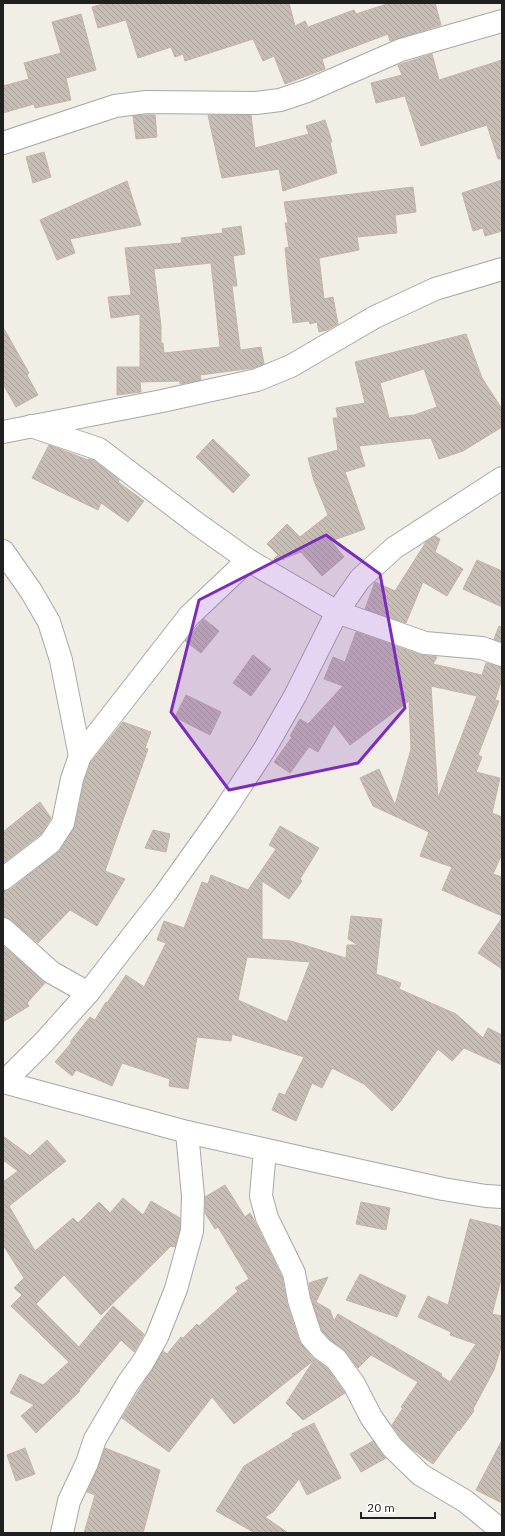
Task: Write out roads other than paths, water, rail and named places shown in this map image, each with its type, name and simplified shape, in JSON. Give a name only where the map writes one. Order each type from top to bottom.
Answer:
[{"type":"street","points":[[3,143],[115,106],[146,102],[256,103],[280,100],[401,50],[502,21]]},
{"type":"street","points":[[3,432],[162,401],[257,380],[291,366],[375,317],[434,289],[502,269]]},
{"type":"street","points":[[31,426],[99,449],[196,523],[248,560],[337,612],[425,643],[482,648],[502,655]]},
{"type":"street","points":[[502,478],[394,548],[360,579],[337,612],[295,696],[264,750],[224,811],[165,894],[88,993],[44,1042],[4,1082],[187,1132],[443,1189],[502,1197]]},
{"type":"street","points":[[3,550],[31,591],[49,622],[61,660],[80,756]]},
{"type":"street","points":[[3,879],[50,843],[63,823],[72,779],[80,756],[189,616],[248,560]]},
{"type":"street","points":[[3,928],[51,972],[88,993]]},
{"type":"street","points":[[58,1533],[69,1500],[87,1463],[95,1439],[157,1337],[176,1289],[192,1231],[193,1196],[187,1132]]},
{"type":"street","points":[[265,1150],[261,1196],[267,1218],[294,1273],[299,1300],[311,1337],[322,1349],[336,1359],[354,1384],[371,1416],[392,1447],[421,1475],[500,1524]]}]
